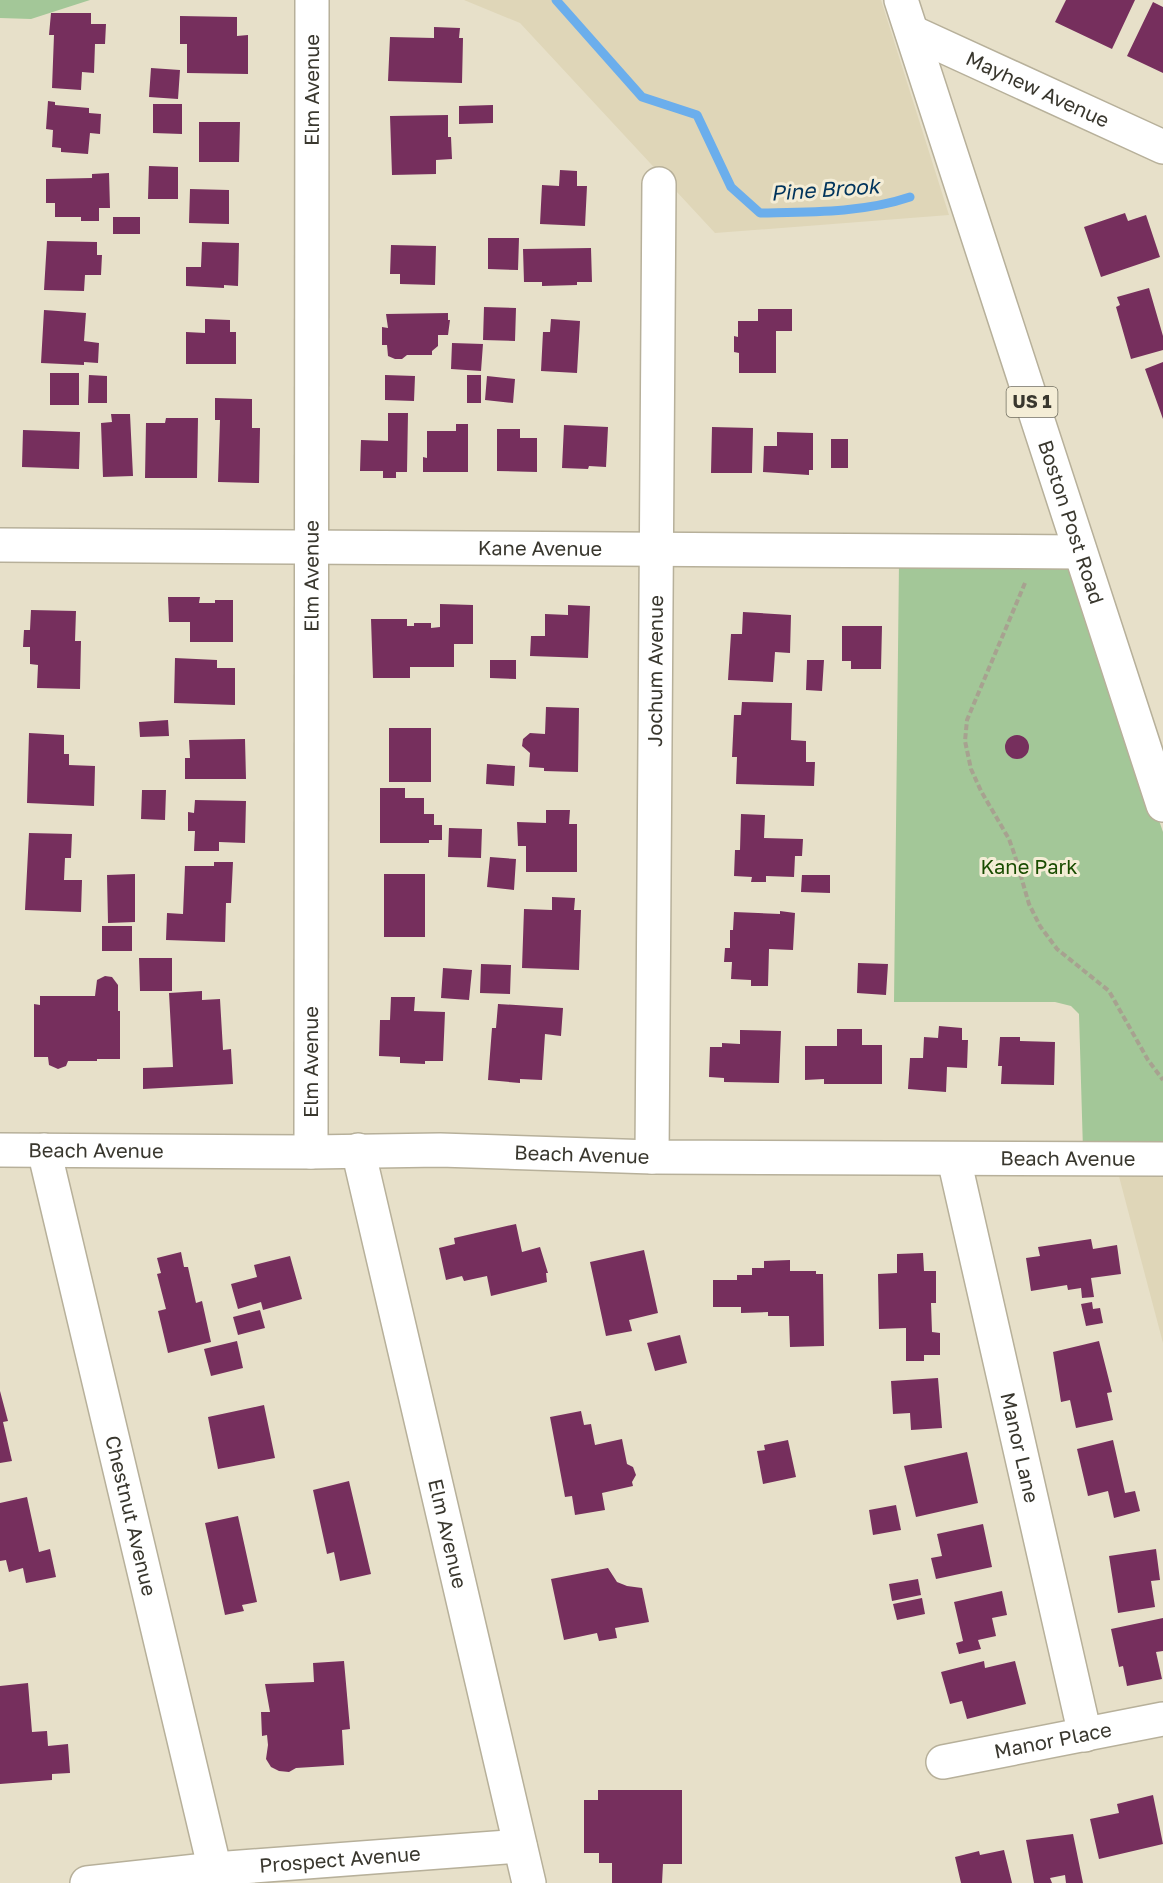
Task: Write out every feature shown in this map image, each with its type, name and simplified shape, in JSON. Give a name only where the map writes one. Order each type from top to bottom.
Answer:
[{"type":"street","name":"Elm Avenue","points":[[311,1152],[312,0]]},
{"type":"street","name":"Boston Post Road","points":[[901,0],[1163,805]]},
{"type":"street","name":"Mayhew Avenue","points":[[912,32],[1163,147]]},
{"type":"street","name":"Jochum Avenue","points":[[652,1157],[659,184]]},
{"type":"street","name":"Kane Avenue","points":[[0,545],[1080,552]]},
{"type":"street","name":"Beach Avenue","points":[[0,1150],[311,1152],[440,1150],[652,1157],[1163,1159]]},
{"type":"street","name":"Chestnut Avenue","points":[[44,1150],[216,1876]]},
{"type":"street","name":"Elm Avenue","points":[[358,1150],[529,1883]]},
{"type":"street","name":"Manor Lane","points":[[954,1159],[1084,1734]]},
{"type":"street","name":"Manor Place","points":[[943,1762],[1163,1719]]},
{"type":"street","name":"Prospect Avenue","points":[[87,1883],[216,1876],[520,1846]]},
{"type":"path","points":[[1038,552],[967,720],[965,741],[971,769],[1009,839],[1029,904],[1040,926],[1057,949],[1109,991],[1148,1060],[1163,1080]]},
{"type":"shaded area","points":[[464,0],[881,0],[949,215],[715,233],[520,23]]},
{"type":"shaded area","points":[[1112,1150],[1163,1151],[1163,1343]]},
{"type":"green space","points":[[0,0],[90,0],[31,19],[0,18]]},
{"type":"green space","name":"Kane Park","points":[[899,562],[1071,562],[1163,832],[1163,1151],[1083,1150],[1079,1014],[1071,1006],[1055,1002],[894,1002]]},
{"type":"building","points":[[1066,0],[1135,0],[1112,49],[1055,22]]},
{"type":"building","points":[[1153,2],[1163,7],[1163,73],[1127,56]]},
{"type":"building","points":[[51,13],[91,13],[91,24],[106,24],[105,44],[95,44],[94,73],[82,72],[81,90],[52,88],[54,35],[49,35]]},
{"type":"building","points":[[180,16],[237,17],[237,36],[248,35],[248,74],[187,73],[187,44],[180,44]]},
{"type":"building","points":[[434,27],[460,28],[459,38],[463,38],[462,83],[388,81],[390,37],[434,38]]},
{"type":"building","points":[[151,68],[180,70],[178,99],[149,97]]},
{"type":"building","points":[[48,101],[55,102],[55,105],[89,108],[89,113],[101,114],[100,134],[90,133],[88,154],[61,152],[61,148],[52,147],[53,130],[46,129]]},
{"type":"building","points":[[153,104],[182,104],[182,134],[153,133]]},
{"type":"building","points":[[493,105],[493,123],[459,124],[459,106]]},
{"type":"building","points":[[448,115],[448,137],[451,137],[452,159],[436,160],[436,174],[392,175],[390,116]]},
{"type":"building","points":[[199,122],[240,122],[239,162],[199,162]]},
{"type":"building","points":[[149,166],[178,167],[178,199],[148,199]]},
{"type":"building","points":[[560,170],[577,171],[577,186],[587,186],[585,226],[540,224],[542,185],[559,186]]},
{"type":"building","points":[[109,173],[110,208],[99,208],[99,221],[81,221],[81,217],[55,217],[55,203],[46,203],[46,179],[92,178],[92,174]]},
{"type":"building","points":[[190,189],[229,190],[229,224],[189,223]]},
{"type":"building","points":[[1125,213],[1128,221],[1146,215],[1160,257],[1101,277],[1084,227]]},
{"type":"building","points":[[113,217],[140,217],[140,234],[113,234]]},
{"type":"building","points":[[488,238],[519,238],[518,270],[488,269]]},
{"type":"building","points":[[47,241],[97,242],[97,255],[102,255],[101,275],[85,275],[84,291],[44,290]]},
{"type":"building","points":[[202,242],[239,243],[238,286],[224,285],[224,288],[186,286],[186,267],[201,267]]},
{"type":"building","points":[[391,245],[436,246],[435,285],[400,284],[400,274],[390,274]]},
{"type":"building","points":[[591,248],[592,282],[542,286],[542,282],[524,282],[523,249]]},
{"type":"building","points":[[1149,288],[1163,336],[1163,350],[1131,359],[1116,307],[1120,305],[1117,297]]},
{"type":"building","points":[[484,307],[516,308],[515,341],[483,340]]},
{"type":"building","points":[[758,309],[792,309],[792,331],[776,331],[776,373],[739,373],[739,353],[734,352],[734,336],[738,337],[738,321],[758,321]]},
{"type":"building","points":[[44,310],[86,313],[84,341],[99,343],[98,363],[84,362],[84,365],[41,363]]},
{"type":"building","points":[[448,313],[448,320],[450,320],[448,335],[438,335],[438,346],[432,351],[432,355],[407,355],[402,359],[388,356],[387,345],[382,345],[382,327],[388,328],[386,314]]},
{"type":"building","points":[[205,319],[230,320],[230,332],[236,332],[236,364],[186,364],[186,332],[205,333]]},
{"type":"building","points":[[551,319],[580,321],[577,373],[541,371],[543,332],[550,332]]},
{"type":"building","points":[[452,343],[483,344],[481,371],[451,369]]},
{"type":"building","points":[[1163,362],[1163,419],[1145,369]]},
{"type":"building","points":[[50,373],[79,373],[79,405],[50,405]]},
{"type":"building","points":[[89,375],[107,376],[107,403],[88,403]]},
{"type":"building","points":[[385,375],[415,376],[414,401],[385,400]]},
{"type":"building","points":[[467,375],[481,375],[481,403],[467,403]]},
{"type":"building","points":[[487,376],[515,379],[513,403],[485,400]]},
{"type":"building","points":[[215,398],[252,399],[252,428],[260,428],[259,483],[218,482],[220,420],[215,420]]},
{"type":"building","points":[[388,413],[408,413],[407,472],[396,472],[396,478],[383,478],[383,471],[360,471],[361,440],[388,441]]},
{"type":"building","points":[[111,414],[130,414],[133,476],[103,477],[101,423],[112,422]]},
{"type":"building","points":[[166,418],[198,418],[197,478],[145,478],[146,423],[165,423]]},
{"type":"building","points":[[456,424],[468,424],[468,472],[423,472],[423,457],[427,458],[427,431],[456,431]]},
{"type":"building","points":[[564,425],[608,427],[606,467],[562,468]]},
{"type":"building","points":[[712,427],[753,428],[752,473],[711,473]]},
{"type":"building","points":[[497,429],[520,429],[520,438],[537,438],[537,472],[497,471]]},
{"type":"building","points":[[23,430],[80,432],[79,469],[22,467]]},
{"type":"building","points":[[777,432],[813,433],[813,470],[809,470],[809,475],[763,472],[764,446],[777,446]]},
{"type":"building","points":[[831,439],[848,439],[848,468],[831,468]]},
{"type":"building","points":[[168,597],[200,597],[199,603],[233,600],[233,642],[190,642],[190,622],[169,622]]},
{"type":"building","points":[[440,604],[473,605],[473,644],[454,644],[454,667],[410,667],[410,678],[373,678],[371,619],[407,619],[407,626],[414,626],[414,623],[431,623],[431,628],[440,627]]},
{"type":"building","points":[[568,605],[590,606],[588,658],[530,656],[531,636],[545,636],[545,614],[568,615]]},
{"type":"building","points":[[31,610],[76,611],[75,641],[81,641],[80,689],[37,688],[38,665],[30,664],[30,647],[23,647],[24,630],[30,630]]},
{"type":"building","points":[[743,612],[791,615],[790,653],[775,652],[773,682],[728,680],[731,634],[742,634]]},
{"type":"building","points":[[842,626],[882,626],[881,669],[851,669],[851,661],[842,661]]},
{"type":"building","points":[[175,658],[217,660],[217,668],[235,668],[235,705],[174,703]]},
{"type":"building","points":[[490,660],[516,660],[516,679],[490,678]]},
{"type":"building","points":[[807,660],[824,660],[822,691],[806,690]]},
{"type":"building","points":[[742,702],[792,703],[791,740],[806,741],[806,762],[815,762],[814,786],[736,784],[737,757],[732,757],[734,715],[741,715]]},
{"type":"building","points":[[546,707],[579,708],[578,772],[544,771],[544,768],[529,767],[530,753],[522,746],[523,739],[530,733],[545,734]]},
{"type":"building","points":[[168,720],[169,736],[140,737],[139,722]]},
{"type":"building","points":[[389,728],[431,728],[431,782],[389,782]]},
{"type":"building","points":[[29,733],[64,735],[64,754],[69,754],[69,765],[95,766],[94,806],[27,803]]},
{"type":"building","points":[[1017,735],[1026,738],[1029,747],[1026,756],[1017,759],[1008,756],[1005,747],[1008,738]]},
{"type":"building","points":[[245,739],[246,779],[185,779],[185,758],[190,758],[189,740]]},
{"type":"building","points":[[487,764],[515,766],[514,786],[486,784]]},
{"type":"building","points":[[380,788],[405,788],[405,798],[424,798],[424,814],[434,814],[434,825],[442,825],[442,840],[429,840],[429,843],[380,843]]},
{"type":"building","points":[[142,790],[166,790],[165,820],[141,819]]},
{"type":"building","points":[[195,800],[246,801],[245,843],[219,842],[219,851],[194,851],[195,831],[188,831],[188,812],[194,813]]},
{"type":"building","points":[[546,810],[570,810],[569,824],[577,824],[577,872],[526,872],[526,846],[518,846],[517,822],[546,823]]},
{"type":"building","points":[[741,814],[765,815],[764,838],[803,839],[802,856],[795,856],[794,877],[766,876],[766,882],[751,882],[752,877],[734,876],[735,850],[740,850]]},
{"type":"building","points":[[449,828],[482,829],[481,858],[448,857]]},
{"type":"building","points":[[29,833],[72,834],[71,858],[65,858],[64,880],[82,880],[81,912],[25,910]]},
{"type":"building","points":[[490,857],[516,859],[514,890],[487,887]]},
{"type":"building","points":[[214,862],[233,862],[231,903],[226,903],[225,942],[166,940],[167,913],[183,914],[185,866],[214,866]]},
{"type":"building","points":[[135,874],[135,922],[108,923],[107,875]]},
{"type":"building","points":[[384,874],[425,874],[425,937],[384,937]]},
{"type":"building","points":[[802,875],[830,875],[830,893],[801,892]]},
{"type":"building","points":[[552,897],[575,898],[574,910],[581,910],[579,970],[522,968],[524,909],[552,910]]},
{"type":"building","points":[[780,911],[795,913],[793,950],[769,949],[768,986],[751,986],[751,980],[731,979],[732,962],[724,962],[725,948],[730,948],[730,930],[733,930],[734,912],[780,914]]},
{"type":"building","points":[[102,926],[132,926],[132,951],[102,951]]},
{"type":"building","points":[[139,958],[172,958],[172,991],[140,991]]},
{"type":"building","points":[[858,963],[888,964],[886,995],[857,993]]},
{"type":"building","points":[[481,964],[511,965],[510,994],[480,993]]},
{"type":"building","points":[[443,968],[472,970],[469,1000],[441,998]]},
{"type":"building","points":[[105,976],[112,977],[118,985],[120,1059],[68,1061],[66,1066],[58,1069],[49,1065],[48,1057],[34,1057],[34,1004],[40,1005],[40,996],[95,996],[97,980]]},
{"type":"building","points":[[202,991],[202,1000],[220,999],[223,1050],[231,1049],[233,1084],[143,1089],[143,1068],[173,1067],[169,993]]},
{"type":"building","points":[[391,997],[415,997],[414,1011],[445,1012],[443,1061],[425,1061],[425,1064],[400,1063],[400,1057],[379,1056],[380,1020],[390,1020]]},
{"type":"building","points":[[498,1004],[563,1008],[561,1036],[545,1034],[542,1080],[520,1079],[520,1083],[488,1080],[492,1028],[496,1028]]},
{"type":"building","points":[[939,1026],[962,1028],[962,1040],[968,1040],[967,1068],[947,1067],[946,1092],[908,1089],[910,1058],[923,1058],[924,1037],[938,1038]]},
{"type":"building","points":[[837,1029],[862,1029],[862,1045],[882,1045],[882,1084],[824,1084],[824,1079],[805,1080],[805,1046],[837,1046]]},
{"type":"building","points":[[740,1030],[781,1031],[779,1083],[724,1082],[724,1078],[709,1077],[710,1047],[722,1047],[722,1043],[740,1044]]},
{"type":"building","points":[[1000,1037],[1020,1037],[1020,1041],[1055,1042],[1054,1085],[1001,1084],[1002,1066],[998,1066]]},
{"type":"building","points":[[516,1224],[522,1252],[540,1247],[548,1273],[546,1273],[547,1282],[491,1296],[487,1276],[464,1281],[462,1276],[446,1280],[439,1248],[455,1244],[454,1238]]},
{"type":"building","points":[[1091,1239],[1093,1249],[1117,1245],[1121,1274],[1091,1278],[1094,1297],[1082,1298],[1081,1288],[1068,1290],[1067,1285],[1031,1291],[1026,1258],[1040,1256],[1038,1247]]},
{"type":"building","points":[[644,1250],[658,1313],[629,1320],[632,1331],[606,1336],[590,1262]]},
{"type":"building","points":[[181,1252],[184,1267],[188,1267],[196,1303],[202,1301],[211,1342],[168,1353],[158,1311],[166,1309],[157,1274],[161,1273],[157,1258]]},
{"type":"building","points":[[923,1253],[924,1271],[936,1271],[936,1303],[931,1303],[932,1332],[940,1333],[940,1355],[924,1355],[924,1361],[906,1361],[906,1328],[879,1329],[878,1274],[897,1273],[897,1254]]},
{"type":"building","points":[[290,1256],[302,1299],[263,1310],[261,1302],[238,1309],[231,1284],[257,1277],[254,1265]]},
{"type":"building","points":[[790,1260],[790,1271],[816,1271],[816,1274],[823,1274],[824,1346],[790,1347],[789,1316],[768,1316],[768,1312],[741,1313],[741,1307],[713,1307],[713,1280],[737,1280],[737,1275],[752,1275],[752,1268],[764,1268],[764,1261]]},
{"type":"building","points":[[1092,1302],[1093,1309],[1100,1308],[1103,1323],[1086,1326],[1081,1304]]},
{"type":"building","points":[[260,1310],[265,1328],[238,1335],[233,1317]]},
{"type":"building","points":[[680,1335],[687,1363],[655,1371],[647,1343]]},
{"type":"building","points":[[237,1341],[243,1368],[211,1376],[204,1349]]},
{"type":"building","points":[[1099,1341],[1112,1392],[1107,1393],[1113,1420],[1076,1428],[1070,1400],[1061,1402],[1053,1352]]},
{"type":"building","points":[[938,1378],[942,1428],[911,1430],[910,1413],[893,1414],[891,1381]]},
{"type":"building","points":[[0,1391],[8,1421],[3,1422],[12,1461],[0,1463]]},
{"type":"building","points":[[264,1405],[275,1458],[218,1469],[208,1417]]},
{"type":"building","points":[[581,1411],[584,1425],[591,1424],[595,1445],[622,1439],[627,1464],[633,1467],[636,1475],[632,1482],[633,1486],[602,1493],[605,1510],[575,1515],[572,1496],[565,1497],[550,1417]]},
{"type":"building","points":[[788,1440],[796,1477],[763,1484],[757,1451],[765,1450],[764,1445]]},
{"type":"building","points":[[1113,1440],[1125,1493],[1135,1491],[1140,1511],[1114,1518],[1108,1491],[1088,1496],[1077,1449]]},
{"type":"building","points":[[967,1452],[978,1503],[916,1517],[904,1466]]},
{"type":"building","points":[[349,1481],[371,1574],[340,1581],[334,1552],[327,1554],[313,1490]]},
{"type":"building","points":[[27,1497],[39,1552],[50,1549],[56,1577],[26,1583],[23,1568],[9,1572],[6,1560],[0,1561],[0,1503]]},
{"type":"building","points":[[896,1505],[901,1530],[873,1535],[869,1510]]},
{"type":"building","points":[[238,1516],[257,1602],[242,1605],[244,1611],[225,1615],[205,1523]]},
{"type":"building","points":[[983,1524],[992,1567],[936,1579],[931,1558],[942,1556],[937,1534]]},
{"type":"building","points":[[1156,1549],[1160,1580],[1151,1581],[1155,1607],[1118,1613],[1109,1556]]},
{"type":"building","points":[[608,1568],[617,1582],[642,1588],[649,1622],[615,1628],[617,1638],[599,1641],[597,1633],[564,1640],[551,1579]]},
{"type":"building","points":[[918,1579],[921,1595],[892,1601],[889,1584]]},
{"type":"building","points":[[1002,1591],[1007,1615],[992,1618],[996,1636],[978,1640],[981,1649],[959,1654],[956,1643],[963,1641],[954,1602]]},
{"type":"building","points":[[922,1598],[925,1614],[897,1620],[893,1604]]},
{"type":"building","points":[[1163,1618],[1163,1651],[1156,1652],[1162,1679],[1127,1686],[1123,1666],[1119,1667],[1111,1629]]},
{"type":"building","points":[[344,1661],[350,1729],[342,1730],[344,1765],[296,1768],[289,1772],[271,1767],[266,1759],[267,1735],[262,1736],[261,1712],[270,1712],[265,1684],[314,1682],[313,1663]]},
{"type":"building","points":[[984,1661],[985,1668],[1015,1661],[1026,1704],[967,1719],[962,1701],[950,1704],[941,1672]]},
{"type":"building","points":[[28,1683],[32,1732],[47,1731],[48,1746],[68,1744],[70,1773],[52,1774],[52,1780],[0,1784],[0,1686]]},
{"type":"building","points":[[598,1790],[682,1790],[682,1864],[663,1864],[662,1883],[612,1883],[612,1863],[599,1863],[599,1853],[584,1853],[584,1800],[598,1800]]},
{"type":"building","points":[[1153,1795],[1163,1844],[1099,1859],[1090,1819],[1119,1813],[1117,1804]]},
{"type":"building","points":[[1073,1834],[1083,1883],[1066,1883],[1065,1875],[1050,1878],[1052,1883],[1034,1883],[1026,1840]]},
{"type":"building","points":[[1004,1850],[1012,1883],[961,1883],[955,1857],[979,1851],[980,1855]]},
{"type":"waterway","name":"Pine Brook","points":[[556,0],[642,97],[697,115],[731,187],[760,213],[855,209],[910,197]]}]
